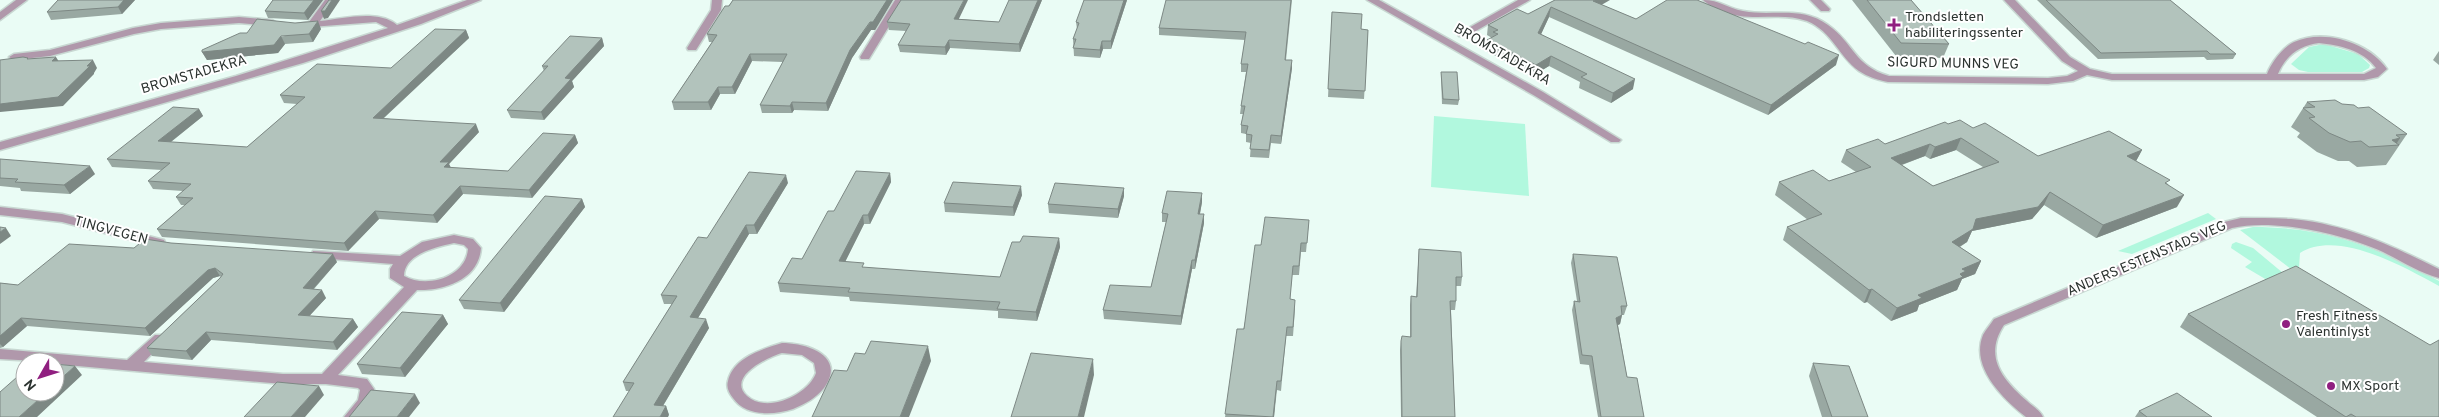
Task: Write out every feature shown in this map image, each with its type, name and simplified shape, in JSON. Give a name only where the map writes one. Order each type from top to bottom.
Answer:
[{"type":"street","points":[[0,17],[22,0]]},
{"type":"street","points":[[312,25],[330,0]]},
{"type":"street","name":"BROMSTADEKRA","points":[[0,146],[223,83],[395,29],[476,0]]},
{"type":"street","points":[[692,48],[716,10],[717,0]]},
{"type":"street","points":[[865,57],[900,0]]},
{"type":"street","name":"BROMSTADEKRA","points":[[1372,0],[1523,84],[1615,140]]},
{"type":"street","points":[[1463,34],[1525,0]]},
{"type":"street","name":"SIGURD MUNNS VEG","points":[[1708,0],[1745,15],[1796,16],[1810,19],[1828,29],[1859,67],[1871,75],[1888,80],[2048,81],[2070,78],[2086,71]]},
{"type":"street","points":[[1815,0],[1825,9]]},
{"type":"street","points":[[2010,0],[2066,59],[2086,71],[2112,77],[2364,77],[2374,75],[2382,68],[2379,63],[2362,51],[2334,42],[2312,40],[2298,44],[2291,49],[2273,70],[2272,76]]},
{"type":"street","points":[[292,26],[376,19],[387,22],[395,29]]},
{"type":"street","points":[[14,57],[50,53],[133,31],[161,26],[239,20],[281,25]]},
{"type":"street","name":"TINGVEGEN","points":[[0,211],[62,218],[137,239],[169,244]]},
{"type":"street","name":"ANDERS ESTENSTADS VEG","points":[[2036,417],[2006,388],[1989,365],[1986,353],[1987,341],[1991,331],[1998,322],[2228,225],[2273,222],[2329,230],[2385,248],[2439,274]]},
{"type":"street","points":[[442,241],[468,242],[475,248],[476,256],[472,265],[461,274],[431,286],[412,287],[404,284],[397,278],[397,269],[402,260],[427,245],[442,241]]},
{"type":"street","points":[[304,253],[402,260]]},
{"type":"street","points":[[326,379],[412,287]]},
{"type":"street","points":[[131,365],[172,327]]},
{"type":"street","points":[[782,348],[796,348],[816,355],[822,362],[824,371],[815,389],[794,404],[764,413],[743,401],[737,394],[735,384],[738,375],[745,365],[756,357],[782,348]]},
{"type":"street","points":[[0,354],[15,356]]},
{"type":"street","points":[[65,361],[131,365],[283,379],[326,379],[362,383],[367,389],[365,402],[351,417]]},
{"type":"street","points":[[271,392],[283,379]]},
{"type":"green space","points":[[2324,44],[2358,54],[2370,65],[2369,68],[2362,72],[2308,72],[2299,70],[2291,64],[2309,47]]},
{"type":"green space","points":[[1434,116],[1525,124],[1529,196],[1431,187]]},
{"type":"green space","points":[[2208,213],[2216,219],[2132,254],[2118,251]]},
{"type":"green space","points":[[2253,227],[2304,231],[2350,241],[2416,269],[2439,281],[2439,286],[2408,269],[2371,253],[2333,245],[2315,247],[2300,253],[2299,268],[2291,269],[2240,230]]},
{"type":"green space","points":[[2236,242],[2253,248],[2283,273],[2267,280],[2245,267],[2252,262],[2231,248],[2232,244]]},
{"type":"building","points":[[58,0],[124,0],[118,7],[47,12]]},
{"type":"building","points":[[273,0],[314,0],[304,13],[265,11]]},
{"type":"building","points":[[329,0],[332,0],[325,11],[321,11]]},
{"type":"building","points":[[733,0],[887,0],[873,22],[870,22],[850,50],[826,103],[792,102],[790,106],[760,105],[787,54],[750,54],[732,87],[718,87],[708,102],[672,102],[717,35],[707,34],[725,6],[729,6]]},
{"type":"building","points":[[901,0],[964,0],[954,19],[999,22],[1009,0],[1038,0],[1019,44],[949,40],[945,47],[898,45],[910,24],[887,22]]},
{"type":"building","points":[[1084,0],[1124,0],[1111,41],[1102,41],[1100,50],[1073,48],[1076,39],[1073,39],[1079,23],[1076,22]]},
{"type":"building","points":[[1166,0],[1291,0],[1285,60],[1292,60],[1281,136],[1271,135],[1269,150],[1250,149],[1252,135],[1246,134],[1248,126],[1241,125],[1245,106],[1241,106],[1248,64],[1241,64],[1246,32],[1159,28]]},
{"type":"building","points":[[1555,0],[1595,0],[1593,1],[1636,19],[1667,0],[1697,0],[1805,44],[1808,42],[1839,55],[1771,105],[1551,7],[1538,33],[1635,79],[1613,93],[1581,77],[1587,74],[1551,56],[1536,65],[1487,40],[1498,34],[1493,32],[1498,30],[1488,25],[1517,9],[1528,14]]},
{"type":"building","points":[[1867,0],[1911,0],[1949,44],[1901,43]]},
{"type":"building","points":[[2046,0],[2170,0],[2236,54],[2210,54],[2207,51],[2101,53]]},
{"type":"building","points":[[1332,12],[1362,14],[1361,29],[1368,30],[1365,91],[1328,89]]},
{"type":"building","points":[[257,19],[295,23],[318,21],[309,34],[281,36],[274,45],[202,52],[202,50],[240,33],[247,33]]},
{"type":"building","points":[[435,29],[466,30],[373,118],[476,124],[440,162],[449,162],[444,167],[508,171],[543,133],[575,135],[529,190],[460,186],[433,215],[375,211],[344,243],[157,229],[193,198],[176,197],[191,184],[148,181],[170,163],[107,159],[173,107],[199,109],[158,141],[247,147],[305,97],[280,95],[317,64],[391,68]]},
{"type":"building","points":[[570,36],[602,38],[565,78],[571,79],[541,112],[507,110],[548,66],[542,66]]},
{"type":"building","points":[[23,57],[27,59],[56,57],[52,61],[93,60],[87,66],[90,66],[58,97],[0,104],[0,60]]},
{"type":"building","points":[[1441,72],[1457,72],[1459,100],[1443,99]]},
{"type":"building","points":[[2335,100],[2342,104],[2354,105],[2358,108],[2369,107],[2407,134],[2396,135],[2400,138],[2392,140],[2399,145],[2369,147],[2361,141],[2350,142],[2329,133],[2309,118],[2315,117],[2303,108],[2315,107],[2307,102]]},
{"type":"building","points":[[1960,120],[1973,128],[1985,123],[2038,156],[2109,131],[2142,150],[2127,156],[2170,180],[2165,183],[2184,195],[2103,225],[2050,192],[2038,207],[1976,219],[1973,229],[1952,242],[1981,261],[1962,269],[1966,271],[1960,274],[1963,277],[1918,295],[1922,298],[1897,308],[1872,289],[1869,290],[1787,227],[1822,214],[1779,182],[1813,170],[1829,181],[1871,167],[1846,150],[1878,139],[1885,144],[1945,122],[1948,124]],"holes":[[[1961,138],[1999,162],[1933,186],[1891,158],[1930,144],[1935,147]]]},
{"type":"building","points":[[0,159],[90,166],[64,185],[15,182],[18,179],[0,178]]},
{"type":"building","points":[[856,171],[890,173],[868,215],[863,215],[839,261],[864,263],[862,267],[1000,277],[1012,242],[1020,242],[1023,236],[1059,238],[1036,312],[997,309],[1000,302],[848,292],[850,288],[778,283],[792,258],[802,259],[828,211],[834,211]]},
{"type":"building","points":[[749,172],[786,175],[754,225],[746,225],[690,317],[706,319],[654,405],[666,406],[660,417],[613,417],[634,383],[623,382],[677,296],[661,295],[698,237],[707,238]]},
{"type":"building","points":[[953,182],[1021,186],[1013,207],[944,203]]},
{"type":"building","points":[[1055,183],[1124,188],[1118,209],[1048,204]]},
{"type":"building","points":[[1167,191],[1202,193],[1198,214],[1204,214],[1195,260],[1192,260],[1181,316],[1103,310],[1110,285],[1151,287],[1168,214],[1162,213]]},
{"type":"building","points":[[545,196],[582,199],[500,303],[459,300]]},
{"type":"building","points":[[1265,217],[1309,220],[1307,243],[1301,243],[1299,266],[1293,266],[1290,299],[1295,300],[1293,327],[1287,327],[1281,381],[1277,381],[1273,417],[1225,414],[1237,329],[1244,329],[1255,245],[1261,245]]},
{"type":"building","points":[[145,239],[171,243],[333,254],[303,288],[322,290],[298,315],[353,319],[333,342],[206,332],[186,351],[147,348],[220,278],[223,274],[215,268],[208,270],[145,328],[21,318],[0,336],[0,283],[18,285],[69,244],[134,248]]},
{"type":"building","points":[[1419,249],[1461,252],[1462,277],[1456,277],[1456,301],[1450,301],[1455,417],[1402,417],[1401,341],[1402,336],[1411,337],[1411,296],[1417,297]]},
{"type":"building","points":[[1573,254],[1617,257],[1627,306],[1621,306],[1622,315],[1616,318],[1627,377],[1637,378],[1644,417],[1601,417],[1592,356],[1582,355],[1574,301],[1580,302]]},
{"type":"building","points":[[2296,266],[2430,345],[2439,340],[2439,417],[2356,417],[2351,414],[2346,417],[2188,314]]},
{"type":"building","points":[[402,312],[443,315],[400,368],[357,364]]},
{"type":"building","points":[[871,341],[928,346],[900,417],[812,417],[834,370],[847,371],[855,353],[865,354]]},
{"type":"building","points":[[1031,353],[1093,359],[1078,417],[1011,417]]},
{"type":"building","points":[[1813,363],[1849,366],[1868,417],[1832,417]]},
{"type":"building","points":[[65,365],[75,366],[65,375]]},
{"type":"building","points":[[15,379],[15,402],[36,402],[19,417],[0,417],[0,392]]},
{"type":"building","points":[[277,382],[319,386],[291,417],[244,417]]},
{"type":"building","points":[[371,390],[415,394],[397,417],[349,417]]},
{"type":"building","points":[[2177,393],[2212,417],[2147,417],[2139,411]]},
{"type":"place","name":"Trondsletten habiliteringssenter","points":[[1894,25]]},
{"type":"place","name":"Fresh Fitness Valentinlyst","points":[[2286,324]]},
{"type":"place","name":"MX Sport","points":[[2331,386]]}]
